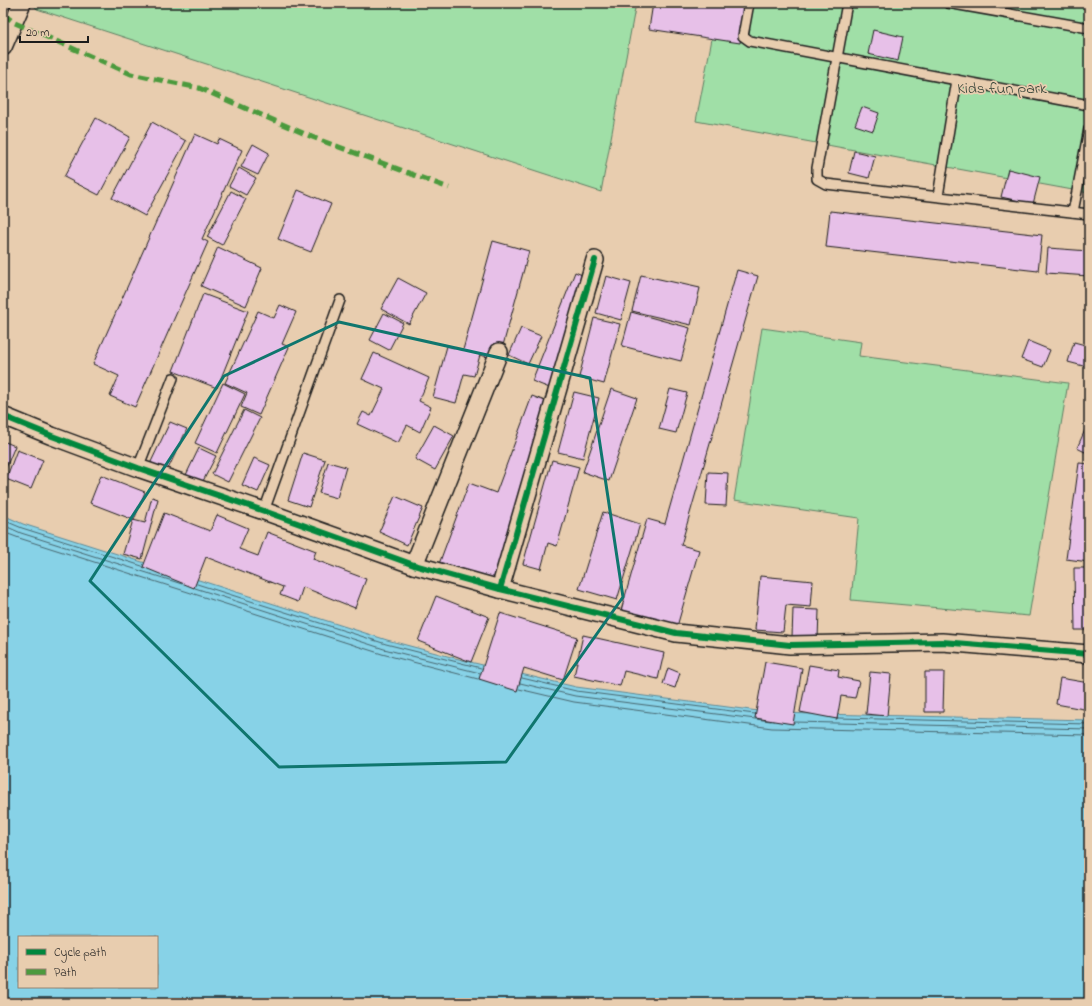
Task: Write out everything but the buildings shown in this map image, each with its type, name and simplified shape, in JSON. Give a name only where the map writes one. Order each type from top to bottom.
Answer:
[{"type":"street","points":[[3,47],[22,3]]},
{"type":"street","points":[[500,589],[595,260]]},
{"type":"street","points":[[414,565],[499,352]]},
{"type":"street","points":[[3,416],[138,468],[264,511],[414,565],[500,589],[683,633],[790,645],[942,642],[1089,654]]},
{"type":"lane","points":[[749,3],[743,36],[750,41],[1089,105]]},
{"type":"lane","points":[[847,3],[817,168],[817,179],[826,184],[1089,214]]},
{"type":"lane","points":[[948,3],[1089,28]]},
{"type":"lane","points":[[938,196],[957,80]]},
{"type":"lane","points":[[1073,212],[1089,129]]},
{"type":"lane","points":[[264,511],[340,300]]},
{"type":"lane","points":[[138,468],[173,378]]},
{"type":"highlighted area","points":[[339,322],[590,378],[623,597],[506,762],[279,767],[90,581],[224,376]]},
{"type":"green space","points":[[32,3],[636,3],[601,192],[37,9]]},
{"type":"green space","name":"Kids fun park","points":[[719,3],[1089,3],[1089,193],[696,121]]},
{"type":"green space","points":[[762,328],[861,342],[859,356],[1068,383],[1029,616],[851,600],[859,518],[734,500]]},
{"type":"water","points":[[3,515],[23,524],[387,640],[470,662],[576,687],[773,713],[1089,720],[1089,1003],[3,1003]]},
{"type":"marked path","points":[[3,14],[15,23],[131,74],[199,88],[312,137],[449,188]]},
{"type":"cycle path","points":[[500,589],[595,260]]},
{"type":"cycle path","points":[[3,416],[138,468],[264,511],[414,565],[500,589],[676,633],[790,645],[942,642],[1089,654]]}]
